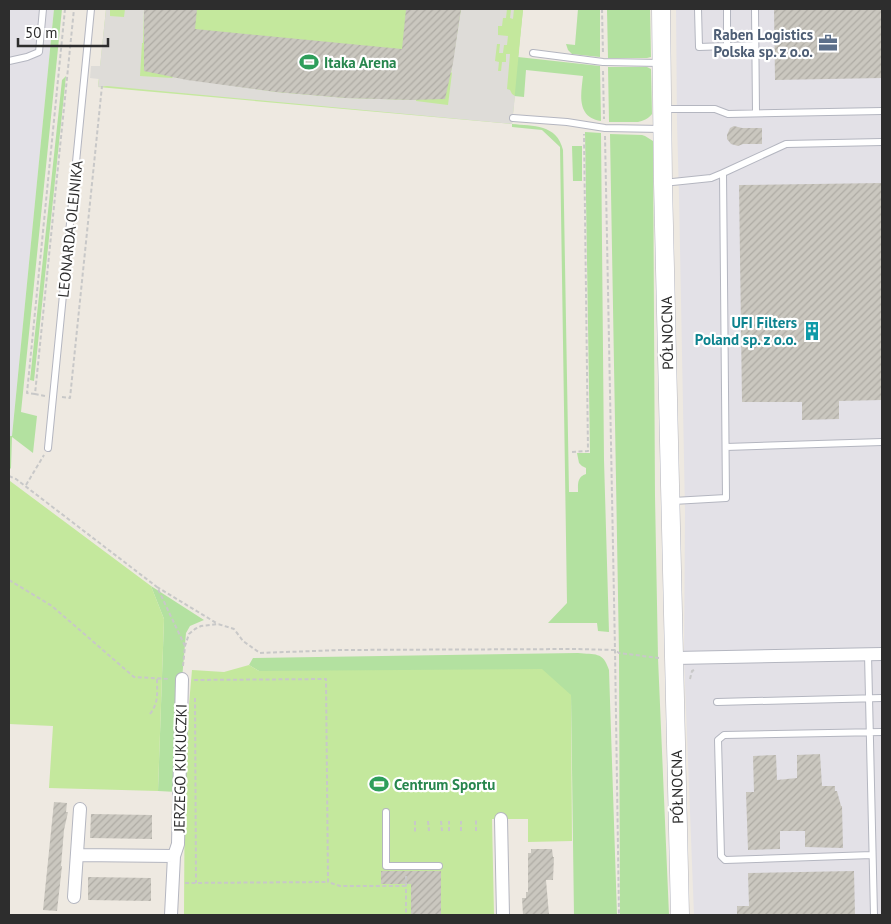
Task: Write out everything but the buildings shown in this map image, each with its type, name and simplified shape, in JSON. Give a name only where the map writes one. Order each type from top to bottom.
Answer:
[{"type":"street","name":"PÓŁNOCNA","points":[[661,9],[663,183],[680,915]]},
{"type":"street","points":[[674,658],[882,654]]},
{"type":"street","name":"JERZEGO KUKUCZKI","points":[[171,915],[174,856],[178,844],[182,679]]},
{"type":"street","points":[[74,897],[80,809]]},
{"type":"street","points":[[501,819],[503,915]]},
{"type":"street","points":[[77,855],[174,856]]},
{"type":"lane","points":[[9,61],[39,52],[43,9]]},
{"type":"lane","name":"LEONARDA OLEJNIKA","points":[[48,448],[91,9]]},
{"type":"lane","points":[[698,9],[699,47],[755,45]]},
{"type":"lane","points":[[727,9],[727,46]]},
{"type":"lane","points":[[754,9],[756,113]]},
{"type":"lane","points":[[532,53],[603,62],[662,63]]},
{"type":"lane","points":[[663,109],[715,109],[728,114],[882,111]]},
{"type":"lane","points":[[513,118],[584,124],[605,128],[663,129]]},
{"type":"lane","points":[[663,183],[711,178],[786,144],[882,142]]},
{"type":"lane","points":[[671,501],[726,498],[723,173]]},
{"type":"lane","points":[[726,447],[882,442]]},
{"type":"lane","points":[[868,654],[874,915]]},
{"type":"lane","points":[[717,702],[882,698]]},
{"type":"lane","points":[[872,855],[725,860],[721,856],[718,740],[724,735],[882,732]]},
{"type":"lane","points":[[386,812],[386,866],[439,866]]},
{"type":"path","points":[[35,394],[27,394],[65,9]]},
{"type":"path","points":[[602,9],[619,915]]},
{"type":"path","points":[[572,452],[588,451],[584,124]]},
{"type":"path","points":[[25,486],[48,448]]},
{"type":"path","points":[[9,476],[16,479],[157,587],[218,624],[234,629],[243,641],[260,653],[340,650],[615,650],[619,653],[674,658]]},
{"type":"path","points":[[9,580],[52,606],[134,676],[195,680],[326,679],[328,882]]},
{"type":"path","points":[[157,587],[185,646]]},
{"type":"path","points":[[182,679],[185,646],[189,634],[202,626],[218,624]]},
{"type":"path","points":[[150,714],[157,700],[157,679]]},
{"type":"path","points":[[195,690],[196,883]]},
{"type":"path","points":[[476,820],[476,831]]},
{"type":"path","points":[[415,821],[416,832]]},
{"type":"path","points":[[428,821],[428,832]]},
{"type":"path","points":[[441,821],[442,832]]},
{"type":"path","points":[[449,821],[449,831]]},
{"type":"path","points":[[461,821],[461,831]]},
{"type":"path","points":[[406,866],[406,915]]},
{"type":"path","points":[[173,884],[328,882],[340,886],[406,886]]},
{"type":"shaded area","points":[[9,9],[54,9],[12,436],[9,436]]},
{"type":"shaded area","points":[[106,9],[110,9],[110,16],[124,17],[125,9],[144,9],[140,76],[173,77],[276,92],[346,98],[416,100],[448,105],[461,9],[507,9],[506,18],[503,18],[502,26],[498,26],[498,35],[508,36],[507,45],[504,45],[503,53],[499,53],[500,44],[497,44],[495,61],[499,62],[498,71],[501,71],[502,62],[506,62],[506,54],[510,54],[507,89],[515,96],[512,124],[107,86],[98,87],[99,79],[90,78],[91,66],[100,66]]},
{"type":"shaded area","points":[[507,9],[514,9],[513,19],[510,18],[511,10]]},
{"type":"shaded area","points":[[676,9],[882,9],[882,915],[694,915],[684,658],[685,512]]},
{"type":"green space","points":[[54,9],[62,9],[21,412],[37,416],[33,453],[12,437],[11,468],[9,470],[9,436],[12,436]]},
{"type":"green space","name":"Itaka Arena","points":[[106,9],[523,9],[512,124],[98,87]]},
{"type":"green space","points":[[518,9],[523,9],[518,57],[600,66],[601,121],[593,119],[584,110],[581,97],[583,76],[526,70],[524,97],[514,96]]},
{"type":"green space","points":[[578,9],[600,9],[600,57],[572,54],[568,50],[566,44],[575,45]]},
{"type":"green space","points":[[607,9],[650,9],[651,57],[608,58]]},
{"type":"green space","points":[[608,67],[647,67],[651,69],[652,114],[649,117],[638,122],[609,122]]},
{"type":"green space","points":[[66,76],[34,381],[30,380],[62,80]]},
{"type":"green space","points":[[512,124],[536,126],[550,131],[560,142],[563,150],[569,492],[578,492],[580,479],[586,474],[586,468],[579,463],[577,453],[590,453],[585,132],[601,133],[604,460],[609,632],[598,631],[597,623],[548,623],[567,603],[560,147],[542,130],[512,127]]},
{"type":"green space","points":[[610,134],[642,135],[653,141],[658,658],[669,915],[620,915],[619,653]]},
{"type":"green space","points":[[572,146],[582,146],[582,181],[573,181]]},
{"type":"green space","points":[[9,481],[151,586],[164,619],[158,791],[49,788],[53,726],[9,724]]},
{"type":"green space","points":[[151,586],[204,620],[190,626],[186,633],[177,792],[158,791],[164,619]]},
{"type":"green space","points":[[578,653],[598,655],[607,664],[609,670],[617,915],[574,915],[571,695],[259,671],[249,665],[253,658]]},
{"type":"green space","name":"Centrum Sportu","points":[[249,665],[259,671],[542,669],[571,695],[572,841],[528,842],[528,819],[492,819],[494,915],[184,915],[185,750],[192,670],[224,672]]},
{"type":"place","name":"Raben Logistics Polska sp. z o.o.","points":[[828,43]]},
{"type":"place","name":"Itaka Arena","points":[[309,62]]},
{"type":"place","name":"UFI Filters Poland sp. z o.o.","points":[[812,331]]},
{"type":"place","name":"Centrum Sportu","points":[[379,784]]}]
